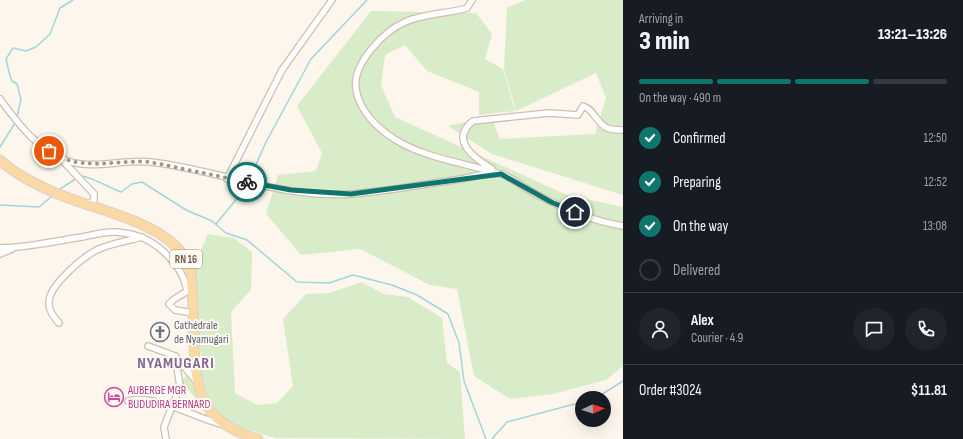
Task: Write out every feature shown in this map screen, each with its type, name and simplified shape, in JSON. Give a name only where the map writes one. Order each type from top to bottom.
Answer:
[{"type":"main road","name":"RN 16","points":[[0,160],[9,168],[30,180],[88,205],[130,220],[170,241],[188,261],[192,272],[190,289],[193,314],[194,363],[197,382],[206,405],[226,426],[258,439]]},
{"type":"street","points":[[227,179],[282,70],[332,0]]},
{"type":"street","points":[[472,0],[467,8],[420,17],[405,22],[389,32],[368,52],[358,71],[355,88],[362,107],[371,120],[397,140],[434,156],[501,174]]},
{"type":"street","points":[[0,98],[19,124],[39,144],[58,157],[94,194],[94,200],[88,205]]},
{"type":"street","points":[[623,130],[607,128],[602,125],[590,109],[583,106],[578,115],[549,113],[473,121],[464,130],[463,140],[469,151],[482,163],[551,202],[604,223],[623,226]]},
{"type":"street","points":[[58,157],[68,161],[88,165],[130,161],[150,162],[227,179],[291,190],[351,194],[501,174]]},
{"type":"street","points":[[0,248],[14,248],[109,232],[125,233],[142,237],[163,250],[180,269],[190,289],[173,300],[170,304],[175,310],[193,314]]},
{"type":"street","points":[[59,323],[50,310],[49,302],[49,297],[57,284],[92,253],[105,247],[142,237]]},
{"type":"street","points":[[0,254],[14,248]]},
{"type":"street","points":[[148,346],[175,356],[197,382]]},
{"type":"street","points":[[166,439],[164,428],[180,386],[175,356]]},
{"type":"street","points":[[128,401],[139,398],[171,407],[209,422],[226,426]]},
{"type":"green space","points":[[525,0],[623,0],[623,195],[492,154],[448,126],[491,116],[500,139],[595,134],[606,98],[596,73],[516,111],[504,69],[507,8]]},
{"type":"green space","points":[[371,11],[476,13],[492,34],[485,59],[503,69],[515,111],[479,115],[479,92],[427,71],[405,45],[385,55],[381,85],[395,117],[567,195],[623,207],[623,366],[606,380],[553,394],[510,399],[474,376],[457,289],[430,285],[360,249],[301,255],[266,214],[278,175],[316,171],[322,153],[297,106]]},
{"type":"green space","points":[[208,234],[234,238],[252,252],[251,290],[231,312],[235,393],[257,405],[277,403],[293,386],[283,319],[306,294],[330,293],[361,282],[384,294],[408,297],[442,318],[447,363],[460,372],[465,439],[275,438],[214,419],[181,382],[201,358],[193,268]]},
{"type":"waterway","points":[[17,117],[21,99],[17,84],[12,81],[10,76],[6,59],[13,48],[26,51],[36,47],[50,34],[60,8],[73,0]]},
{"type":"waterway","points":[[249,181],[265,144],[311,59],[367,0]]},
{"type":"waterway","points":[[0,147],[15,123]]},
{"type":"waterway","points":[[80,176],[89,178],[121,192],[132,184],[142,182],[186,210],[212,221],[226,233],[247,240],[297,282],[329,283],[353,275],[392,285],[417,295],[448,314],[459,343],[464,381],[486,439]]},
{"type":"waterway","points":[[60,189],[77,178]]},
{"type":"waterway","points":[[216,224],[248,185]]},
{"type":"waterway","points":[[0,205],[39,207],[52,196]]},
{"type":"waterway","points":[[607,391],[623,381]]},
{"type":"waterway","points":[[492,439],[507,422],[575,404]]},
{"type":"way so far","points":[[49,151],[68,161],[88,165],[111,162],[150,162],[247,182]]},
{"type":"place","name":"Cathédrale de Nyamugari","points":[[160,332]]},
{"type":"place","name":"AUBERGE MGR BUDUDIRA BERNARD","points":[[114,397]]},
{"type":"district","name":"NYAMUGARI","points":[[176,362]]},
{"type":"route","points":[[247,182],[291,190],[351,194],[501,174],[551,202],[575,212]]}]
